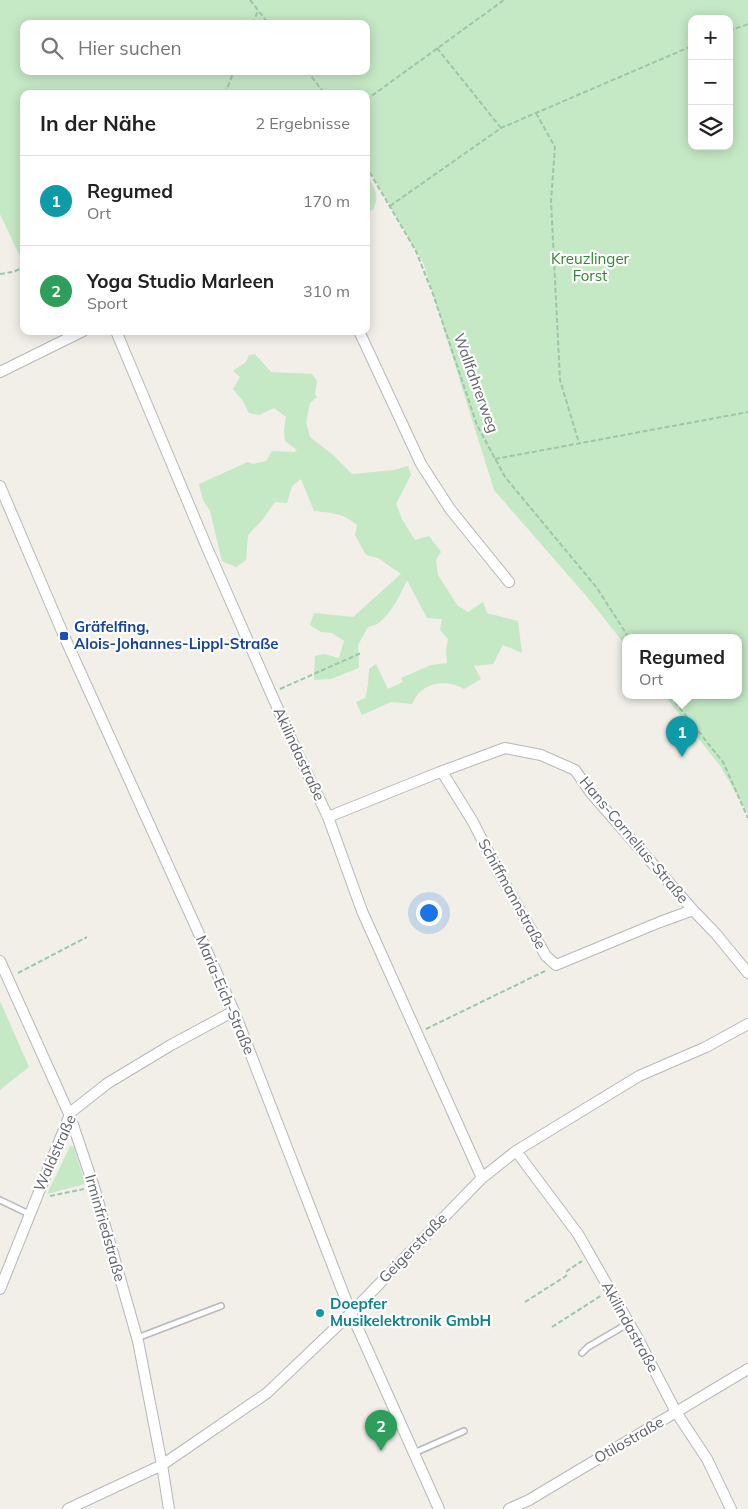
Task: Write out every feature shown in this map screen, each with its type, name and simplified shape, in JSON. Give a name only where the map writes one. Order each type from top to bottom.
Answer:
[{"type":"street","points":[[0,372],[75,335]]},
{"type":"street","name":"Akilindastraße","points":[[118,335],[208,550],[328,817],[362,911],[482,1178]]},
{"type":"street","points":[[361,335],[420,464],[450,509],[509,582]]},
{"type":"street","name":"Maria-Eich-Straße","points":[[0,486],[64,636],[234,1011],[351,1313],[439,1509]]},
{"type":"street","name":"Hans-Cornelius-Straße","points":[[328,817],[505,748],[541,755],[575,770],[591,793],[716,934],[748,973]]},
{"type":"street","name":"Schiffmannstraße","points":[[440,772],[444,775],[473,822],[500,875],[546,956],[556,965],[693,910]]},
{"type":"street","name":"Irminfriedstraße","points":[[0,961],[70,1116],[94,1187],[137,1338],[169,1509]]},
{"type":"street","name":"Waldstraße","points":[[0,1289],[71,1112],[108,1082],[234,1011]]},
{"type":"street","name":"Geigerstraße","points":[[68,1509],[162,1465],[267,1393],[351,1313],[482,1178],[516,1152],[639,1076],[706,1047],[748,1024]]},
{"type":"street","name":"Akilindastraße","points":[[516,1152],[578,1234],[629,1323],[676,1412],[707,1459],[731,1509]]},
{"type":"street","name":"Otilostraße","points":[[509,1509],[529,1500],[748,1370]]},
{"type":"lane","points":[[0,1200],[29,1214]]},
{"type":"lane","points":[[137,1338],[221,1306]]},
{"type":"lane","points":[[582,1353],[588,1347],[629,1323]]},
{"type":"lane","points":[[414,1453],[464,1431]]},
{"type":"path","points":[[250,0],[266,20]]},
{"type":"path","points":[[370,97],[504,0]]},
{"type":"path","points":[[254,20],[258,10]]},
{"type":"path","points":[[733,30],[748,24]]},
{"type":"path","points":[[437,48],[501,128]]},
{"type":"path","points":[[390,206],[501,128],[688,48]]},
{"type":"path","points":[[227,90],[232,75]]},
{"type":"path","points":[[310,75],[321,90]]},
{"type":"path","points":[[536,113],[555,147],[551,201],[560,380],[579,443]]},
{"type":"path","name":"Wallfahrerweg","points":[[370,173],[416,251],[433,294],[476,425],[505,477],[597,588],[626,634]]},
{"type":"path","points":[[0,274],[20,269]]},
{"type":"path","points":[[495,459],[748,412]]},
{"type":"path","points":[[271,693],[361,652]]},
{"type":"path","points":[[672,699],[723,762],[748,818]]},
{"type":"path","points":[[8,978],[87,937]]},
{"type":"path","points":[[417,1034],[556,965]]},
{"type":"path","points":[[35,1199],[94,1187]]},
{"type":"path","points":[[525,1302],[566,1276],[567,1271],[590,1256]]},
{"type":"path","points":[[552,1327],[610,1290]]},
{"type":"green space","name":"Kreuzlinger Forst","points":[[0,0],[748,0],[748,814],[721,767],[667,699],[742,699],[742,634],[622,634],[622,641],[588,598],[494,490],[423,262],[370,172],[370,90],[20,90],[20,256],[0,214]]},
{"type":"green space","points":[[370,180],[376,195],[373,210],[370,211]]},
{"type":"green space","points":[[255,354],[271,372],[312,374],[317,381],[315,394],[317,397],[310,403],[306,422],[310,437],[333,455],[352,474],[394,470],[408,466],[411,475],[396,504],[402,519],[415,540],[429,536],[441,552],[436,560],[438,575],[458,606],[468,612],[483,602],[487,613],[518,621],[522,653],[503,645],[493,664],[474,666],[481,679],[464,689],[448,683],[431,685],[417,695],[412,704],[391,702],[362,715],[356,702],[365,698],[369,669],[376,664],[388,689],[403,682],[401,678],[431,665],[447,663],[446,650],[448,639],[440,630],[442,619],[427,618],[407,580],[388,614],[379,623],[368,627],[358,645],[359,668],[331,679],[314,680],[315,656],[324,654],[339,658],[344,641],[332,633],[321,632],[310,625],[314,613],[353,617],[401,574],[378,558],[366,555],[355,535],[357,525],[352,521],[337,514],[314,511],[301,479],[292,486],[287,503],[275,502],[248,535],[246,560],[236,567],[222,561],[210,511],[203,500],[199,484],[248,462],[253,464],[266,461],[272,451],[295,452],[297,450],[285,441],[286,417],[274,408],[259,415],[249,413],[243,401],[233,389],[240,377],[233,371],[246,362],[249,355]]},
{"type":"green space","points":[[0,1001],[29,1067],[0,1090]]},
{"type":"green space","points":[[70,1146],[74,1147],[85,1184],[47,1194]]},
{"type":"place","name":"Gräfelfing, Alois-Johannes-Lippl-Straße","points":[[64,636]]},
{"type":"place","name":"Regumed","points":[[682,757]]},
{"type":"place","name":"Doepfer Musikelektronik GmbH","points":[[320,1313]]},
{"type":"place","name":"Yoga Studio Marleen","points":[[381,1451]]}]
